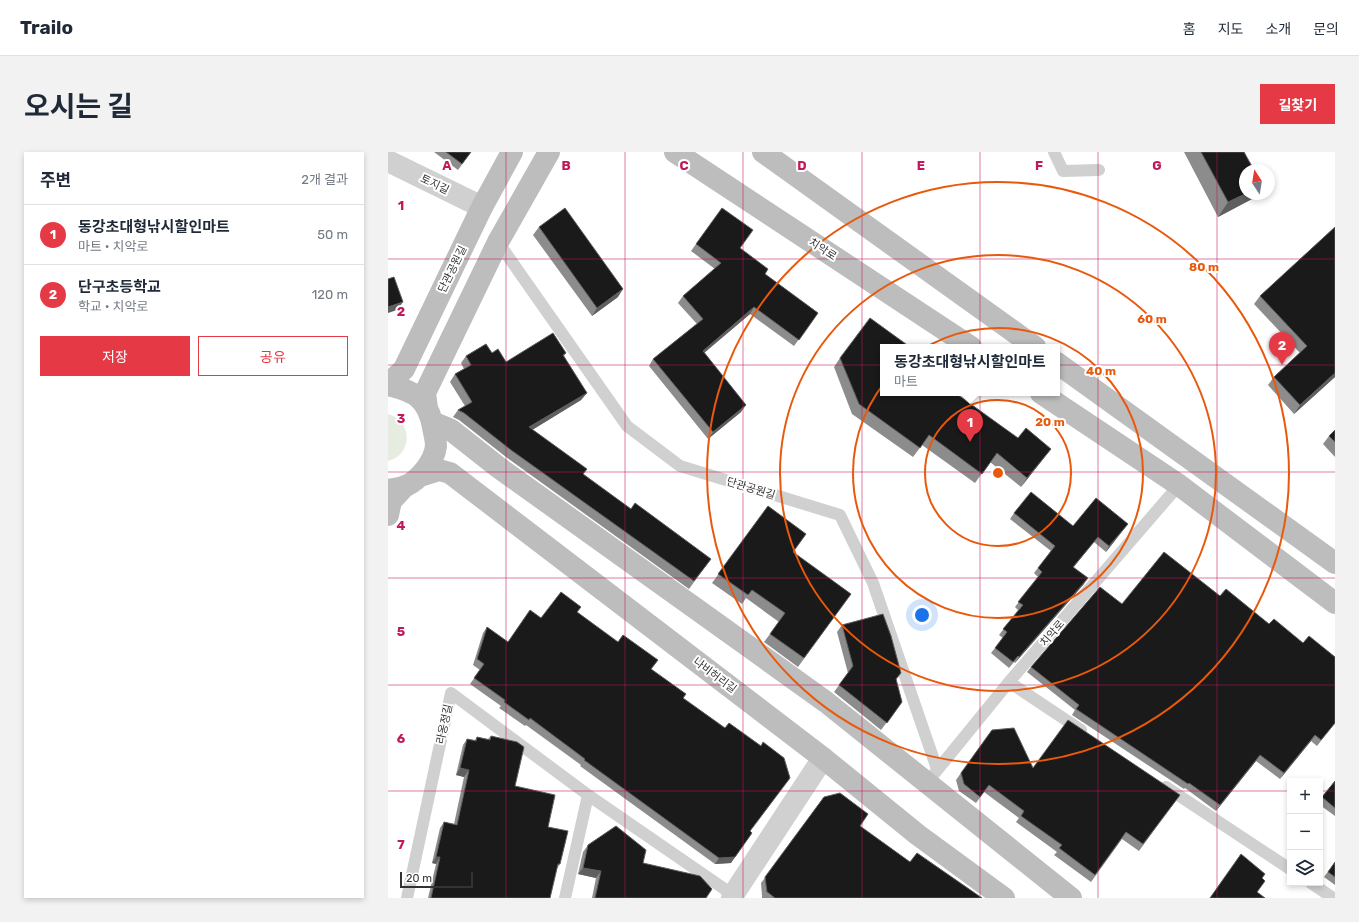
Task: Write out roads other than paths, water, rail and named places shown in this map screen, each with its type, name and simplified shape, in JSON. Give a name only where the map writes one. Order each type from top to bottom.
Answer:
[{"type":"street","name":"단관공원길","points":[[388,384],[404,369],[482,207],[512,152]]},
{"type":"street","points":[[388,515],[391,501],[404,484],[430,462],[436,446],[425,394],[498,242],[549,152]]},
{"type":"street","name":"치악로","points":[[675,152],[966,344]]},
{"type":"street","points":[[766,153],[1031,344]]},
{"type":"street","name":"토지길","points":[[388,161],[482,207]]},
{"type":"street","points":[[1060,365],[1335,563]]},
{"type":"street","points":[[388,384],[404,389],[419,398],[430,415],[498,467],[932,776],[1071,898]]},
{"type":"street","points":[[1046,396],[1179,485],[1335,603]]},
{"type":"street","name":"나비허리길","points":[[404,484],[439,470],[450,473],[823,758],[918,835],[1004,898]]},
{"type":"street","points":[[734,897],[823,758]]},
{"type":"lane","points":[[1054,152],[1063,171],[1100,170]]},
{"type":"lane","name":"단관공원길","points":[[498,242],[627,426],[680,466],[840,515],[873,583],[932,776]]},
{"type":"lane","name":"치악로","points":[[932,776],[1009,682],[1179,485]]},
{"type":"lane","points":[[1009,682],[1088,734]]},
{"type":"lane","name":"라옹정길","points":[[407,898],[451,693],[588,795],[734,897]]},
{"type":"lane","points":[[1160,782],[1287,867]]},
{"type":"lane","points":[[565,898],[588,795]]},
{"type":"lane","points":[[1315,886],[1333,898]]},
{"type":"place","name":"단구초등학교","points":[[1282,365]]},
{"type":"place","name":"동강초대형낚시할인마트","points":[[970,442]]}]
